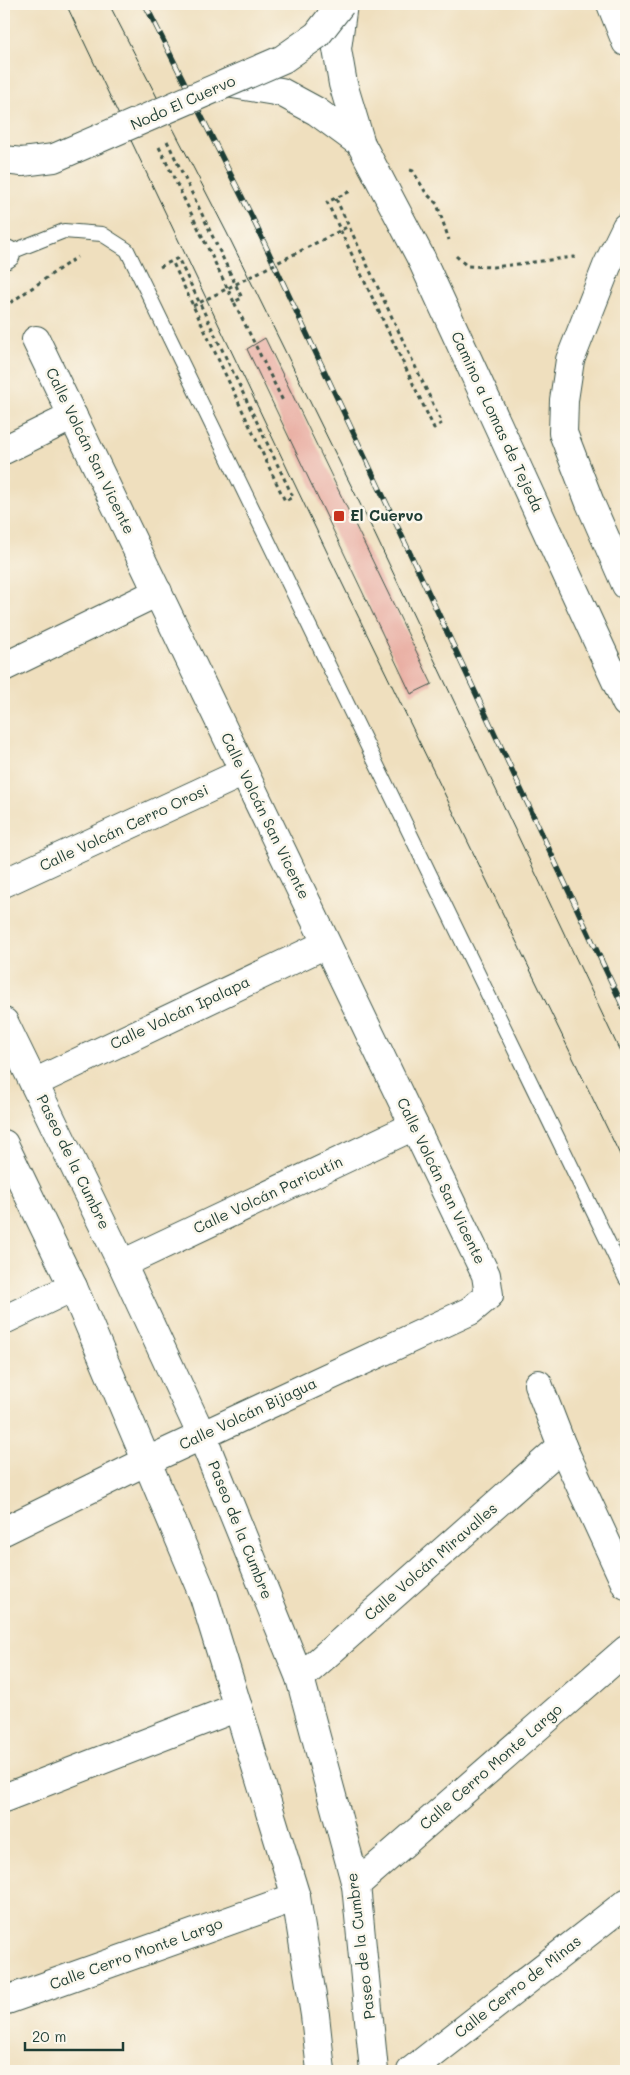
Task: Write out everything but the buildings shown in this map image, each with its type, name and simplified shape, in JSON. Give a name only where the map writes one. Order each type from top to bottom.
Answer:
[{"type":"street","name":"Nodo El Cuervo","points":[[9,164],[54,158],[290,54],[317,35],[342,4]]},
{"type":"street","name":"Camino a Lomas de Tejeda","points":[[342,4],[337,49],[343,84],[362,144],[421,258],[626,703]]},
{"type":"street","points":[[611,4],[626,42]]},
{"type":"street","name":"Camino a Lomas de Tejeda","points":[[227,83],[280,92],[316,111],[362,144]]},
{"type":"street","points":[[626,227],[607,266],[570,360],[564,400],[563,433],[590,503],[626,585]]},
{"type":"street","name":"Calle Volcán San Vicente","points":[[36,340],[486,1275],[490,1294]]},
{"type":"street","points":[[4,450],[73,416]]},
{"type":"street","points":[[4,667],[158,592]]},
{"type":"street","name":"Calle Volcán Cerro Orosi","points":[[4,883],[244,772]]},
{"type":"street","name":"Calle Volcán Ipalapa","points":[[34,1083],[326,944]]},
{"type":"street","name":"Paseo de la Cumbre","points":[[4,1022],[122,1264],[202,1436],[300,1678],[356,1885],[374,2071]]},
{"type":"street","name":"Calle Volcán Paricutín","points":[[122,1264],[414,1126]]},
{"type":"street","points":[[4,1144],[73,1287],[145,1462],[204,1597],[296,1897],[315,2015],[320,2071]]},
{"type":"street","points":[[4,1320],[73,1287]]},
{"type":"street","name":"Calle Volcán Bijagua","points":[[4,1531],[145,1462],[470,1311],[490,1294]]},
{"type":"street","points":[[538,1384],[562,1446],[626,1586]]},
{"type":"street","name":"Calle Volcán Miravalles","points":[[300,1678],[562,1446]]},
{"type":"street","name":"Calle Cerro Monte Largo","points":[[356,1885],[626,1650]]},
{"type":"street","points":[[4,1798],[238,1708]]},
{"type":"street","name":"Calle Cerro Monte Largo","points":[[4,2001],[296,1897]]},
{"type":"street","name":"Calle Cerro de Minas","points":[[410,2071],[626,1903]]},
{"type":"lane","points":[[5,255],[64,231],[102,234],[127,250],[626,1279]]},
{"type":"path","points":[[234,302],[242,298],[166,140],[158,144],[227,289],[284,403]]},
{"type":"path","points":[[407,168],[413,171],[426,193],[437,204],[451,246]]},
{"type":"path","points":[[336,199],[442,423],[434,428],[327,202],[352,190]]},
{"type":"path","points":[[193,306],[349,226]]},
{"type":"path","points":[[453,254],[467,266],[493,267],[574,256],[607,266]]},
{"type":"path","points":[[4,308],[78,256]]},
{"type":"path","points":[[141,277],[172,261],[178,258],[293,497],[285,502],[172,261]]},
{"type":"tram line","points":[[66,4],[326,550],[626,1167]]},
{"type":"tram line","points":[[109,4],[227,233],[370,524],[626,1064]]},
{"type":"railway","points":[[145,4],[252,217],[626,1013]]},
{"type":"place","name":"El Cuervo","points":[[339,516]]}]
